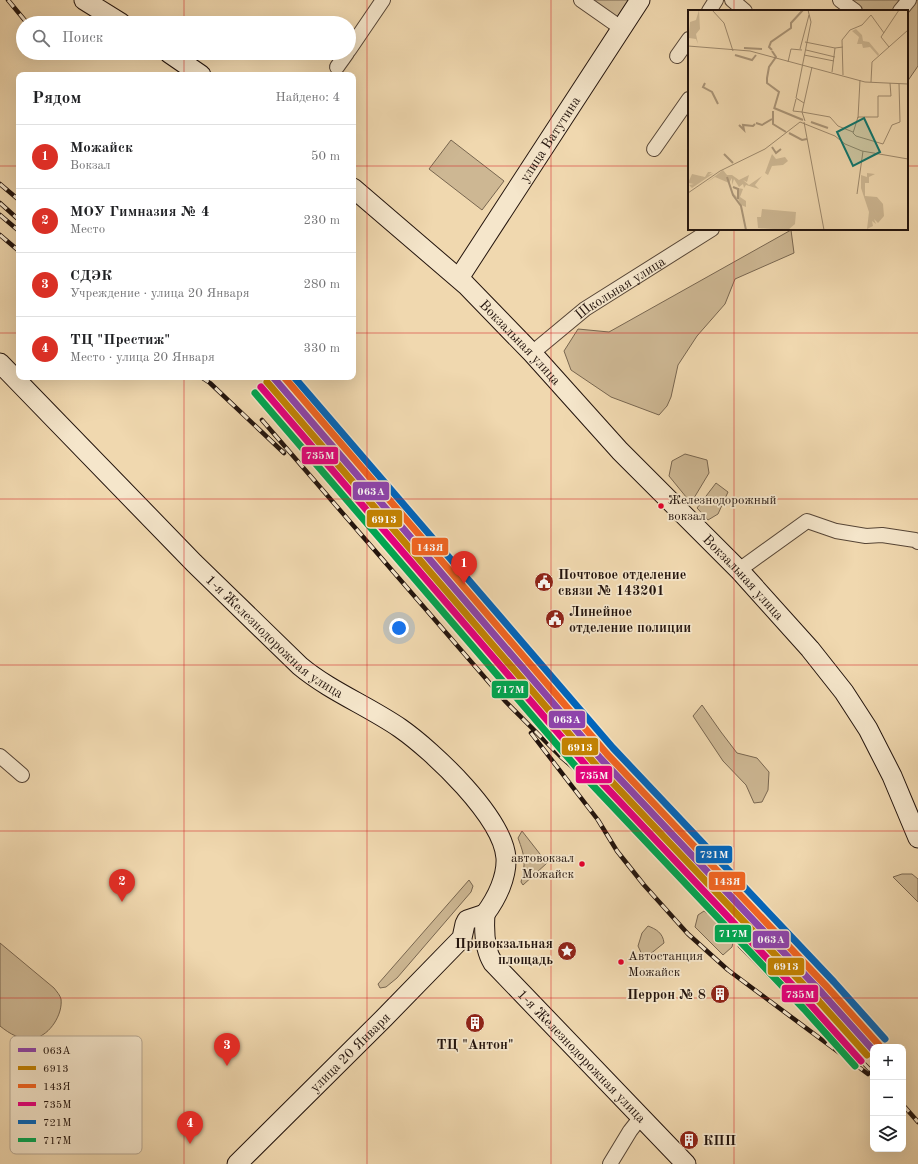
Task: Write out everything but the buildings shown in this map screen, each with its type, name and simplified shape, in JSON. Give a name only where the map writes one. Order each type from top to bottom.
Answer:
[{"type":"main road","name":"улица Ватутина","points":[[459,278],[640,0]]},
{"type":"main road","points":[[90,2],[111,16]]},
{"type":"main road","points":[[179,60],[197,72]]},
{"type":"main road","name":"Вокзальная улица","points":[[356,191],[459,278],[532,353],[620,451],[739,570],[810,649],[855,708],[872,736],[892,776],[918,838]]},
{"type":"main road","name":"1-я Железнодорожная улица","points":[[0,363],[16,379]]},
{"type":"main road","name":"1-я Железнодорожная улица","points":[[16,380],[194,563],[300,666],[317,678],[374,711],[406,732],[448,769],[464,786],[493,824],[501,839],[505,853],[506,865],[503,880],[477,929],[493,963],[686,1164]]},
{"type":"main road","name":"улица 20 Января","points":[[237,1164],[384,1018],[477,929]]},
{"type":"street","points":[[356,40],[383,0]]},
{"type":"street","points":[[581,0],[621,28]]},
{"type":"street","points":[[710,10],[716,0]]},
{"type":"street","points":[[732,0],[745,10]]},
{"type":"street","points":[[840,0],[854,10]]},
{"type":"street","points":[[901,10],[909,0]]},
{"type":"street","points":[[677,56],[688,40]]},
{"type":"street","points":[[337,67],[342,60]]},
{"type":"street","points":[[654,149],[688,100]]},
{"type":"street","name":"Школьная улица","points":[[532,353],[585,309],[710,230]]},
{"type":"street","points":[[739,570],[807,521],[836,531],[866,536],[882,535],[915,540],[918,542]]},
{"type":"street","points":[[0,756],[22,775]]},
{"type":"street","points":[[610,1164],[630,1131],[641,1117]]},
{"type":"shaded area","points":[[591,0],[634,0],[620,21]]},
{"type":"shaded area","points":[[843,0],[906,0],[899,10],[856,10]]},
{"type":"shaded area","points":[[915,0],[918,0],[918,66],[908,81],[908,10]]},
{"type":"shaded area","points":[[451,140],[504,181],[482,210],[429,169]]},
{"type":"shaded area","points":[[791,230],[794,253],[735,279],[725,304],[697,336],[678,365],[671,397],[667,406],[659,415],[611,397],[571,370],[564,351],[578,329],[609,332]]},
{"type":"shaded area","points":[[685,454],[707,460],[709,473],[691,503],[669,476],[672,461]]},
{"type":"shaded area","points":[[716,483],[728,492],[718,514],[708,520],[697,508]]},
{"type":"shaded area","points":[[702,705],[737,753],[757,758],[769,772],[768,790],[762,802],[754,803],[746,785],[723,761],[693,716]]},
{"type":"shaded area","points":[[522,831],[547,863],[523,885],[521,882],[524,869],[524,860],[518,838]]},
{"type":"shaded area","points":[[902,874],[912,874],[918,879],[918,902],[893,877]]},
{"type":"shaded area","points":[[469,880],[473,886],[471,892],[397,978],[386,987],[380,988],[378,984]]},
{"type":"shaded area","points":[[704,911],[725,926],[734,938],[732,947],[723,955],[695,927],[698,915]]},
{"type":"shaded area","points":[[648,926],[659,932],[664,943],[644,959],[638,946],[642,933]]},
{"type":"shaded area","points":[[0,943],[54,988],[61,998],[61,1005],[58,1017],[46,1033],[41,1036],[16,1036],[0,1026]]},
{"type":"railway","points":[[8,0],[21,16]]},
{"type":"railway","points":[[0,184],[16,197]]},
{"type":"railway","points":[[0,203],[16,217]]},
{"type":"railway","points":[[0,215],[16,228]]},
{"type":"railway","points":[[0,235],[16,248]]},
{"type":"railway","points":[[206,380],[284,453]]},
{"type":"railway","points":[[262,420],[506,702],[561,757],[600,791],[782,973],[830,1028],[870,1070]]},
{"type":"railway","points":[[460,626],[583,771]]},
{"type":"railway","points":[[531,733],[598,820],[617,851],[644,885],[688,934],[728,970],[868,1074]]},
{"type":"railway","points":[[740,946],[806,1013],[826,1029]]},
{"type":"railway","points":[[906,1108],[918,1122]]},
{"type":"transit line","name":"063А","points":[[276,380],[601,759],[822,993],[870,1047]]},
{"type":"transit line","name":"143Я","points":[[287,380],[607,754],[828,988],[878,1044]]},
{"type":"transit line","name":"721М","points":[[297,380],[613,748],[834,982],[885,1039]]},
{"type":"transit line","name":"6913","points":[[267,382],[595,764],[816,998],[867,1055]]},
{"type":"transit line","name":"735М","points":[[261,387],[589,769],[810,1004],[861,1061]]},
{"type":"transit line","name":"717М","points":[[255,393],[583,775],[804,1009],[855,1066]]},
{"type":"place","name":"Железнодорожный вокзал","points":[[661,506]]},
{"type":"place","name":"Почтовое отделение связи № 143201","points":[[544,582]]},
{"type":"place","name":"Можайск","points":[[464,584]]},
{"type":"place","name":"Линейное отделение полиции","points":[[555,619]]},
{"type":"place","name":"автовокзал Можайск","points":[[582,864]]},
{"type":"place","name":"МОУ Гимназия № 4","points":[[122,902]]},
{"type":"place","name":"Привокзальная площадь","points":[[567,951]]},
{"type":"place","name":"Автостанция Можайск","points":[[621,962]]},
{"type":"place","name":"Перрон № 8","points":[[720,994]]},
{"type":"place","name":"ТЦ \"Антон\"","points":[[475,1023]]},
{"type":"place","name":"СДЭК","points":[[227,1066]]},
{"type":"place","name":"КПП","points":[[689,1140]]},
{"type":"place","name":"ТЦ \"Престиж\"","points":[[190,1144]]}]
